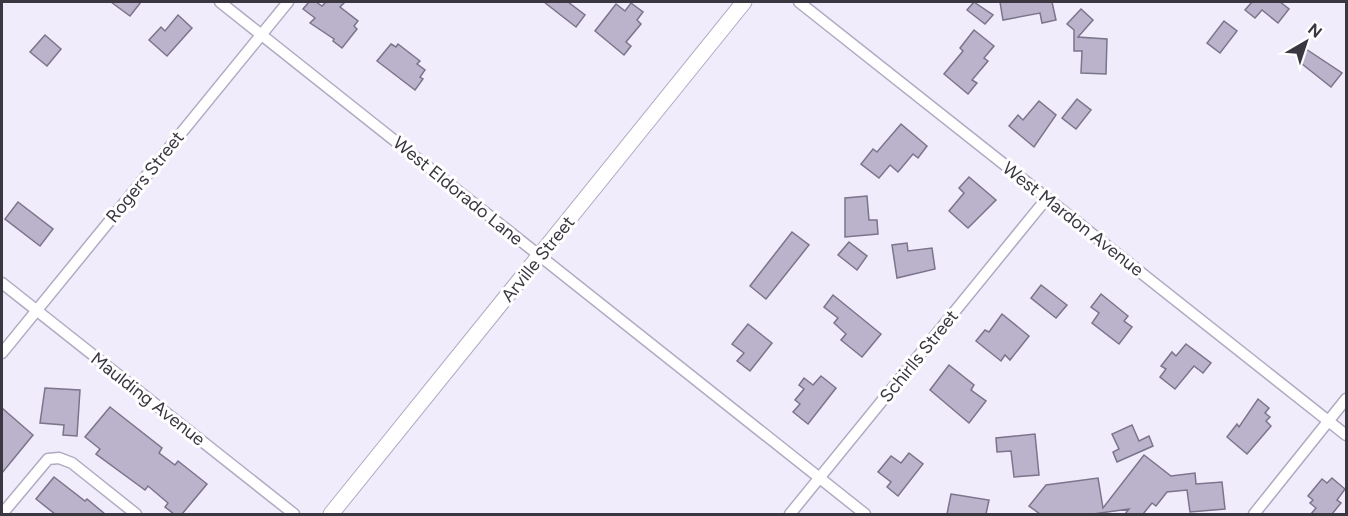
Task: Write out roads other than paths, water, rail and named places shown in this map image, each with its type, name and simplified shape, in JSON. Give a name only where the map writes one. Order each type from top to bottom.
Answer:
[{"type":"street","name":"West Eldorado Lane","points":[[220,2],[865,514]]},
{"type":"street","name":"Rogers Street","points":[[2,353],[288,2]]},
{"type":"street","name":"Arville Street","points":[[331,514],[744,2]]},
{"type":"street","name":"West Mardon Avenue","points":[[799,2],[1347,435]]},
{"type":"street","name":"Schirlls Street","points":[[790,514],[1047,198]]},
{"type":"street","name":"Maulding Avenue","points":[[2,283],[294,514]]},
{"type":"street","points":[[1254,514],[1347,399]]},
{"type":"street","points":[[2,514],[48,459],[59,458],[72,463],[136,514]]}]
